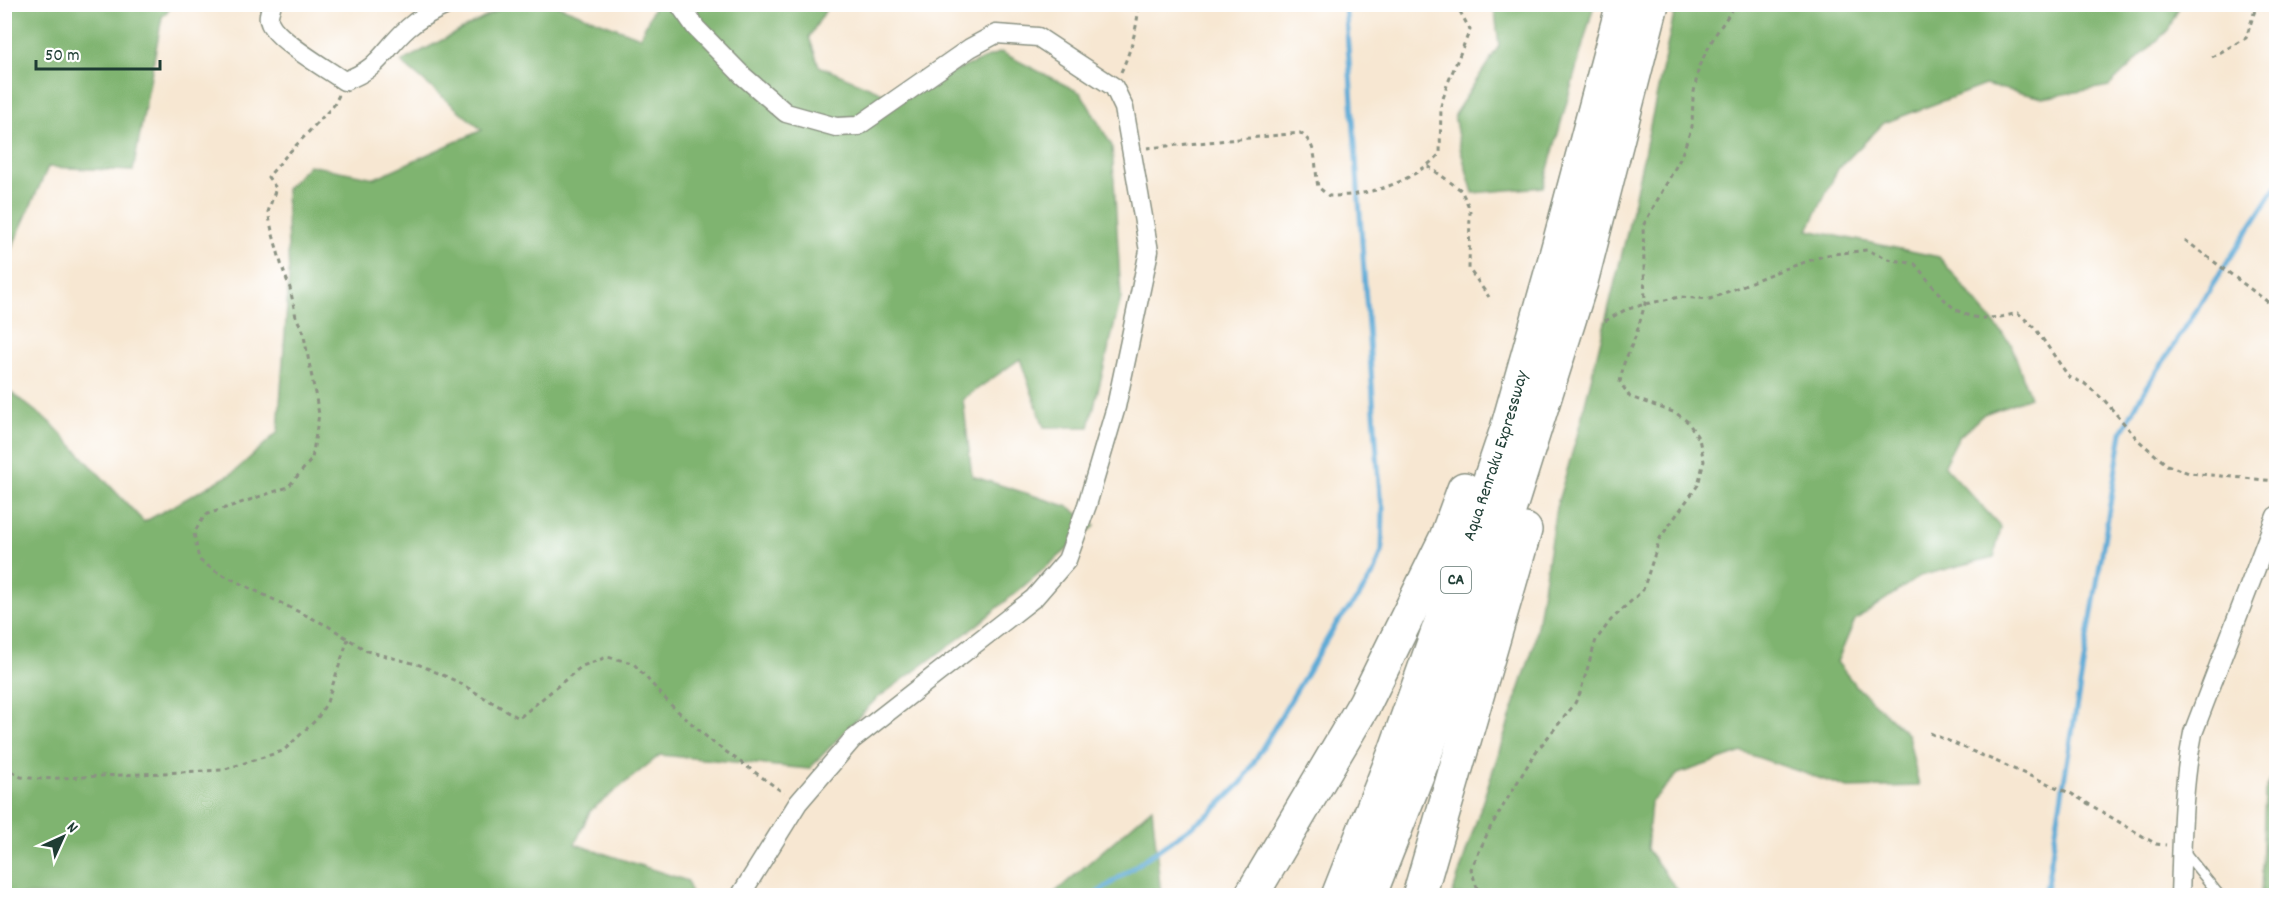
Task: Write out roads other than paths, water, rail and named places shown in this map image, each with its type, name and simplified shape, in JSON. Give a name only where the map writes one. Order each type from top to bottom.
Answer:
[{"type":"highway","name":"Aqua Renraku Expressway","points":[[1623,4],[1625,56]]},
{"type":"highway","name":"Aqua Renraku Expressway","points":[[1369,896],[1423,760],[1484,590],[1625,56],[1652,4]]},
{"type":"highway","points":[[1251,896],[1365,703],[1446,538],[1487,429],[1573,156],[1625,56]]},
{"type":"highway","points":[[1419,896],[1517,562],[1547,445],[1598,288],[1625,56]]},
{"type":"highway","name":"Aqua Renraku Expressway","points":[[1338,896],[1395,752],[1507,429],[1570,264]]},
{"type":"highway","points":[[1258,896],[1269,864]]},
{"type":"street","points":[[272,4],[269,15],[270,23],[277,32],[301,52],[344,81],[374,67],[409,27],[449,4]]},
{"type":"street","points":[[678,4],[696,28],[742,75],[786,113],[836,127],[858,126],[970,48],[996,34],[1038,37],[1114,87],[1124,108],[1133,149],[1149,251],[1116,407],[1087,505],[1067,560],[1034,598],[852,740],[798,803],[740,896]]},
{"type":"street","points":[[2180,896],[2186,767],[2193,733],[2277,516]]},
{"type":"lane","points":[[2182,848],[2220,896]]},
{"type":"waterway","points":[[1093,896],[1212,812],[1242,782],[1336,624],[1358,598],[1375,571],[1382,551],[1383,508],[1380,496],[1345,4]]},
{"type":"waterway","points":[[2045,896],[2122,432],[2143,393],[2276,187]]}]
